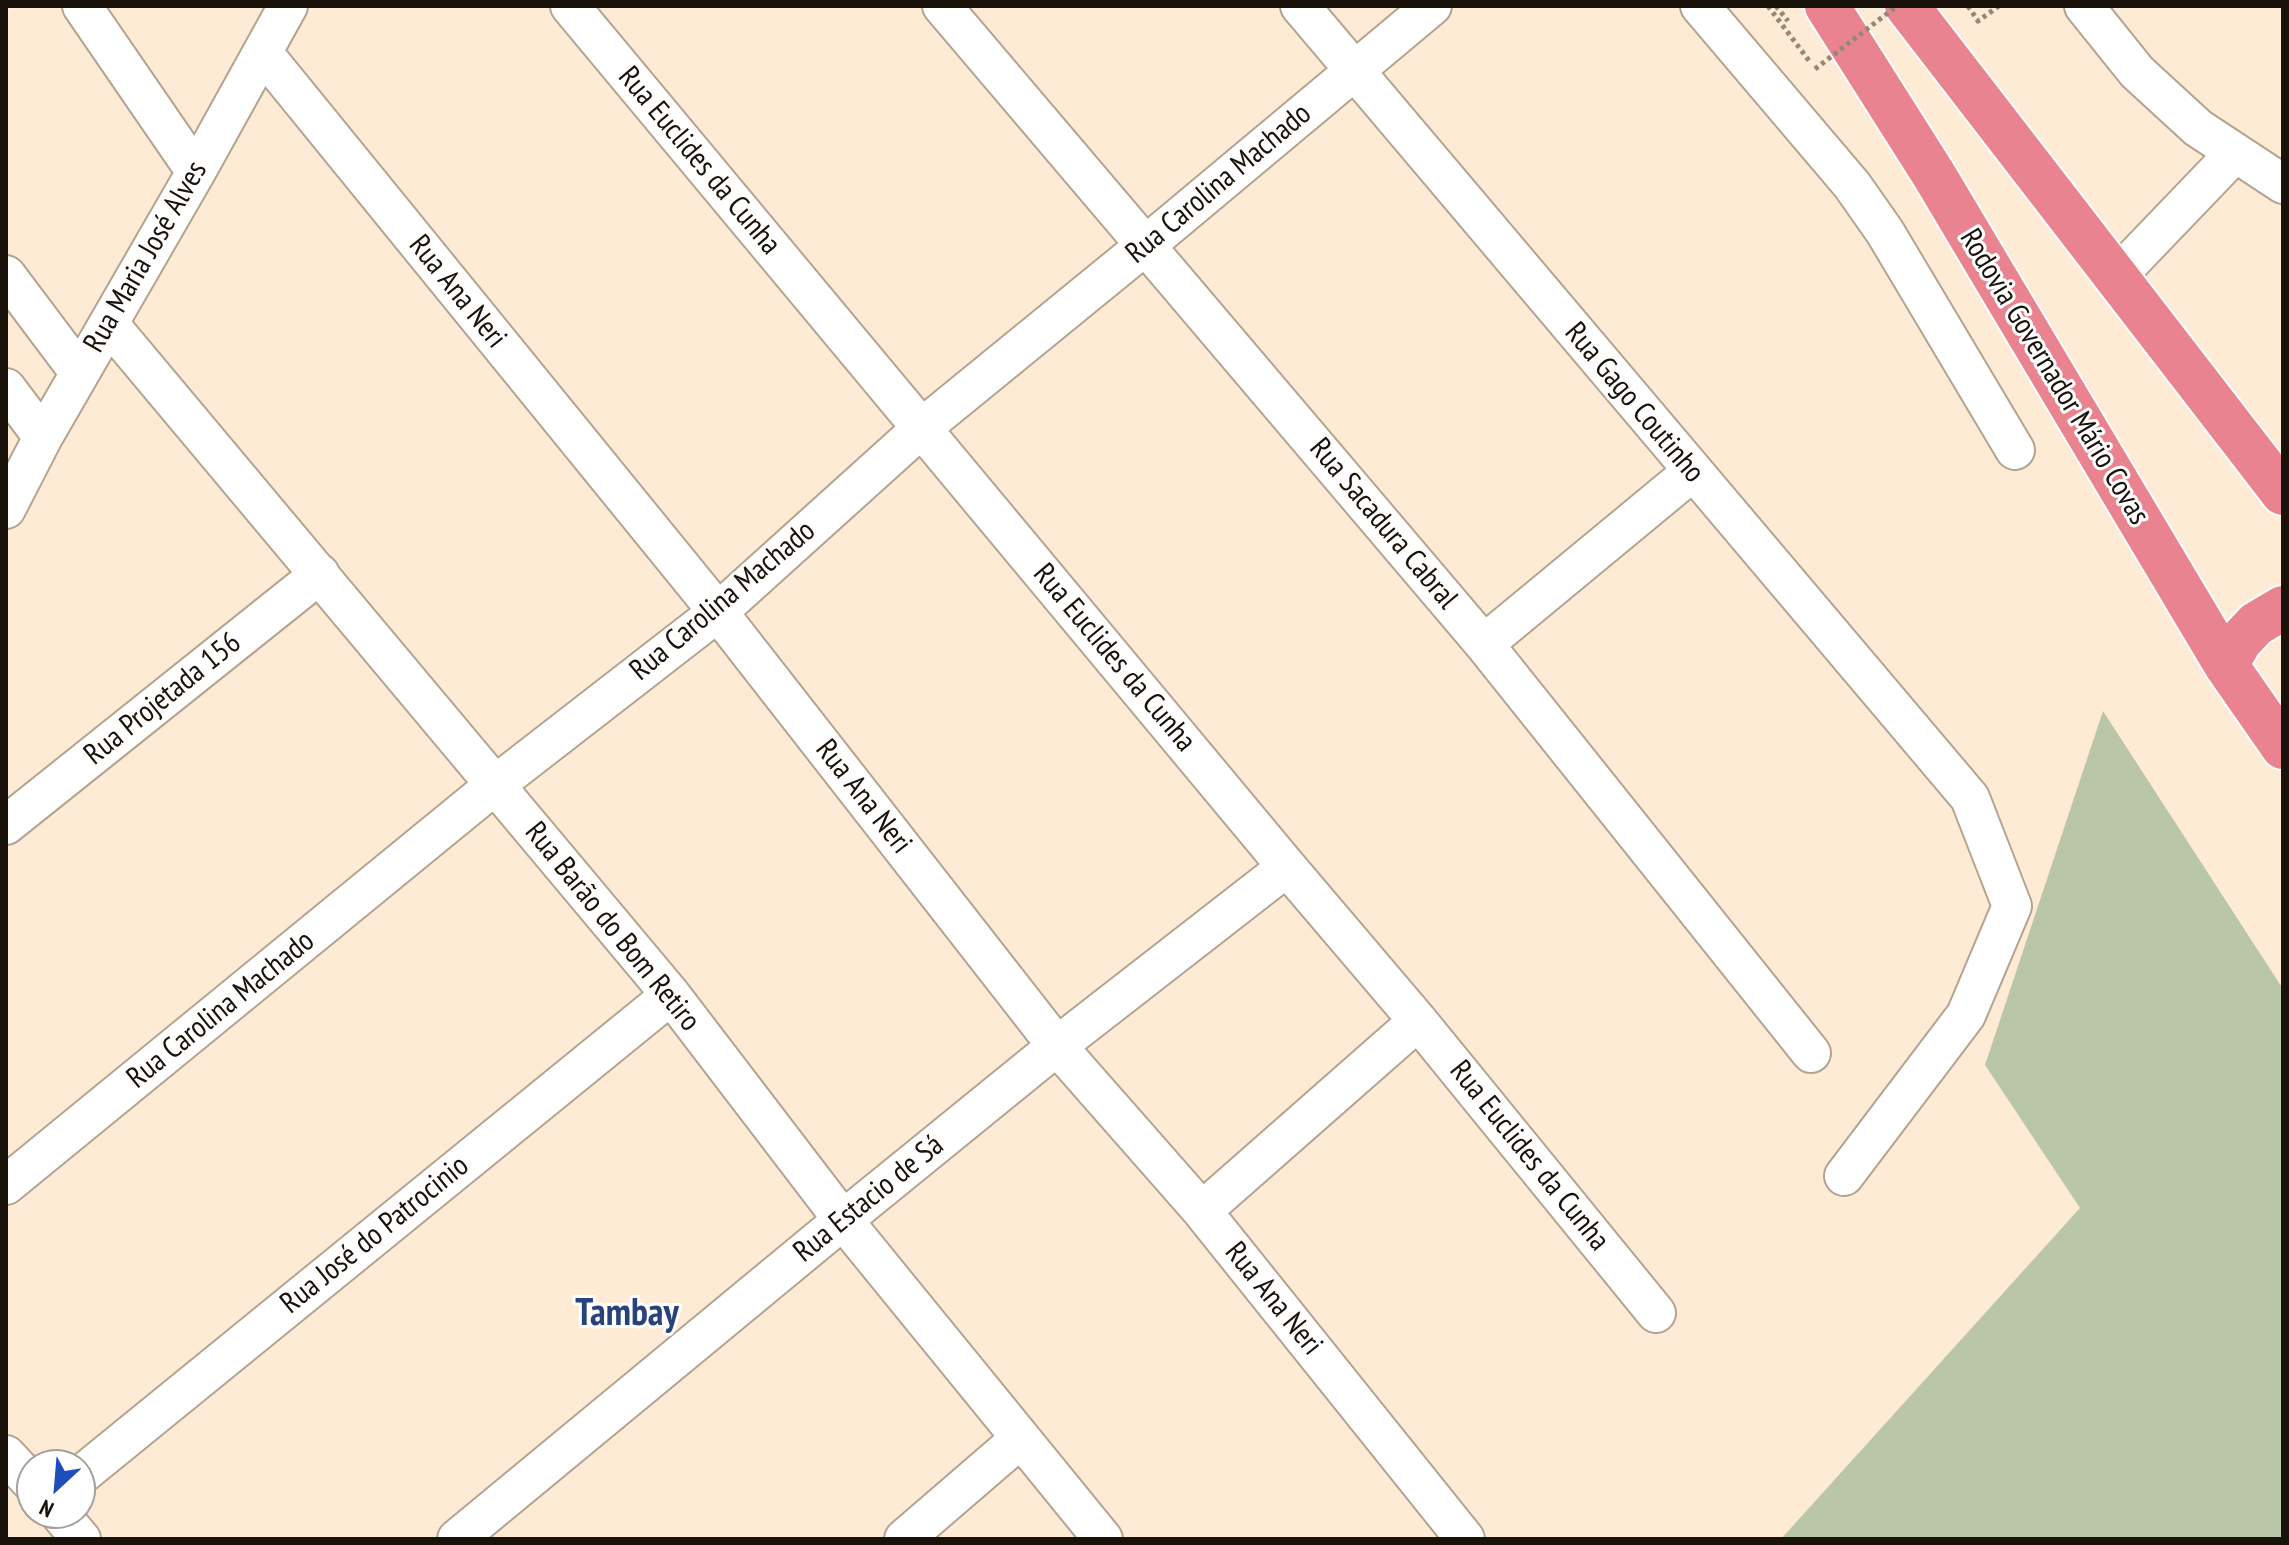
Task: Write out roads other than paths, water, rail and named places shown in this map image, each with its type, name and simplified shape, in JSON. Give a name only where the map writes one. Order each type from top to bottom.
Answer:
[{"type":"highway","name":"Rodovia Governador Mário Covas","points":[[1827,6],[1934,175],[2226,665],[2283,747]]},
{"type":"highway","points":[[1907,6],[2283,493]]},
{"type":"highway","points":[[2226,665],[2240,641],[2256,624],[2283,608]]},
{"type":"street","points":[[82,6],[196,172]]},
{"type":"street","name":"Rua Maria José Alves","points":[[6,509],[79,372],[196,172],[288,6]]},
{"type":"street","name":"Rua Euclides da Cunha","points":[[570,6],[1418,1021],[1656,1313]]},
{"type":"street","name":"Rua Sacadura Cabral","points":[[942,6],[1484,644],[1811,1053]]},
{"type":"street","name":"Rua Gago Coutinho","points":[[1300,6],[1970,798],[2012,906],[1966,1015],[1844,1176]]},
{"type":"street","name":"Rua Carolina Machado","points":[[6,1185],[495,785],[718,612],[923,427],[1432,6]]},
{"type":"street","points":[[1700,6],[1852,185],[1877,220],[2015,450]]},
{"type":"street","points":[[2084,6],[2137,72],[2198,128],[2283,184]]},
{"type":"street","name":"Rua Ana Neri","points":[[263,53],[718,612],[1057,1046],[1202,1211],[1465,1539]]},
{"type":"street","points":[[2116,277],[2235,153]]},
{"type":"street","points":[[6,275],[79,372]]},
{"type":"street","name":"Rua Barão do Bom Retiro","points":[[109,324],[671,995],[843,1220],[1103,1539]]},
{"type":"street","points":[[6,388],[43,437]]},
{"type":"street","points":[[1484,644],[1692,472]]},
{"type":"street","name":"Rua Projetada 156","points":[[6,825],[320,574]]},
{"type":"street","name":"Rua Estacio de Sá","points":[[457,1539],[1057,1046],[1287,867]]},
{"type":"street","name":"Rua José do Patrocinio","points":[[96,1463],[671,995]]},
{"type":"street","points":[[1202,1211],[1418,1021]]},
{"type":"street","points":[[904,1539],[1020,1439]]},
{"type":"district","name":"Tambay","points":[[627,1314]]}]
